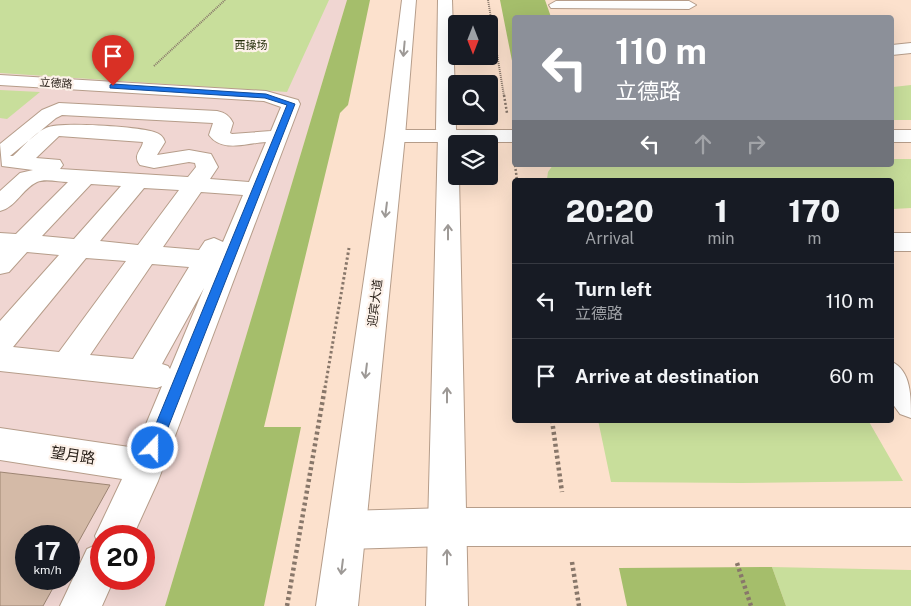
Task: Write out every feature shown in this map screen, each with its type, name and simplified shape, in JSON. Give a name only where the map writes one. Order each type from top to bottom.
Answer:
[{"type":"main road","name":"迎宾大道","points":[[337,606],[396,136],[408,0]]},
{"type":"main road","points":[[445,0],[446,129],[448,136],[447,606]]},
{"type":"main road","points":[[556,5],[687,2],[697,15]]},
{"type":"main road","points":[[894,50],[911,48]]},
{"type":"main road","name":"立德路","points":[[0,80],[266,96],[291,104],[278,138]]},
{"type":"main road","points":[[37,100],[59,83]]},
{"type":"main road","points":[[0,186],[48,114],[55,111],[216,117],[221,119],[223,123],[219,135],[228,140],[268,135],[278,138],[217,261],[141,373]]},
{"type":"main road","points":[[82,132],[102,112]]},
{"type":"main road","points":[[14,164],[52,132],[61,130],[138,134],[154,139],[155,142],[147,153],[147,162],[157,162],[184,156],[204,158],[207,167],[66,365]]},
{"type":"main road","points":[[396,136],[448,136]]},
{"type":"main road","points":[[498,136],[512,136]]},
{"type":"main road","points":[[894,136],[911,136]]},
{"type":"main road","points":[[14,164],[86,177],[253,189]]},
{"type":"main road","points":[[0,204],[28,178],[14,164]]},
{"type":"main road","points":[[0,265],[11,242],[86,177]]},
{"type":"main road","points":[[0,341],[138,181]]},
{"type":"main road","points":[[11,242],[217,261]]},
{"type":"main road","points":[[894,242],[911,242]]},
{"type":"main road","points":[[119,525],[146,466],[181,378],[217,261]]},
{"type":"main road","points":[[0,358],[181,378]]},
{"type":"main road","points":[[894,378],[911,404]]},
{"type":"main road","name":"望月路","points":[[0,444],[146,466]]},
{"type":"main road","points":[[346,530],[447,527],[911,527]]},
{"type":"main road","points":[[81,606],[90,587]]},
{"type":"path","points":[[131,88],[225,0]]},
{"type":"path","points":[[488,0],[512,131]]},
{"type":"path","points":[[287,606],[350,238]]},
{"type":"path","points":[[724,527],[752,606]]},
{"type":"shaded area","points":[[0,0],[347,0],[165,606],[0,606]]},
{"type":"green space","name":"西操场","points":[[0,0],[329,0],[287,92],[0,73]]},
{"type":"green space","points":[[347,0],[370,0],[348,105],[340,113],[264,427],[301,427],[264,606],[165,606]]},
{"type":"green space","points":[[500,0],[545,0],[550,15],[512,15],[512,61]]},
{"type":"green space","points":[[911,85],[911,120],[894,120],[894,87]]},
{"type":"green space","points":[[0,90],[40,92],[7,119],[0,118]]},
{"type":"green space","points":[[894,159],[911,159],[911,208],[894,209],[894,178],[547,178],[552,167],[894,167]]},
{"type":"green space","points":[[599,423],[870,423],[903,481],[741,483],[611,482]]},
{"type":"green space","points":[[772,567],[911,570],[911,606],[786,606]]},
{"type":"green space","points":[[772,567],[786,606],[627,606],[619,568]]},
{"type":"building","points":[[0,472],[110,485],[80,539],[80,525],[15,525],[15,590],[52,590],[43,606],[0,606]]},
{"type":"route","points":[[113,86],[266,96],[291,104],[153,448]]}]
